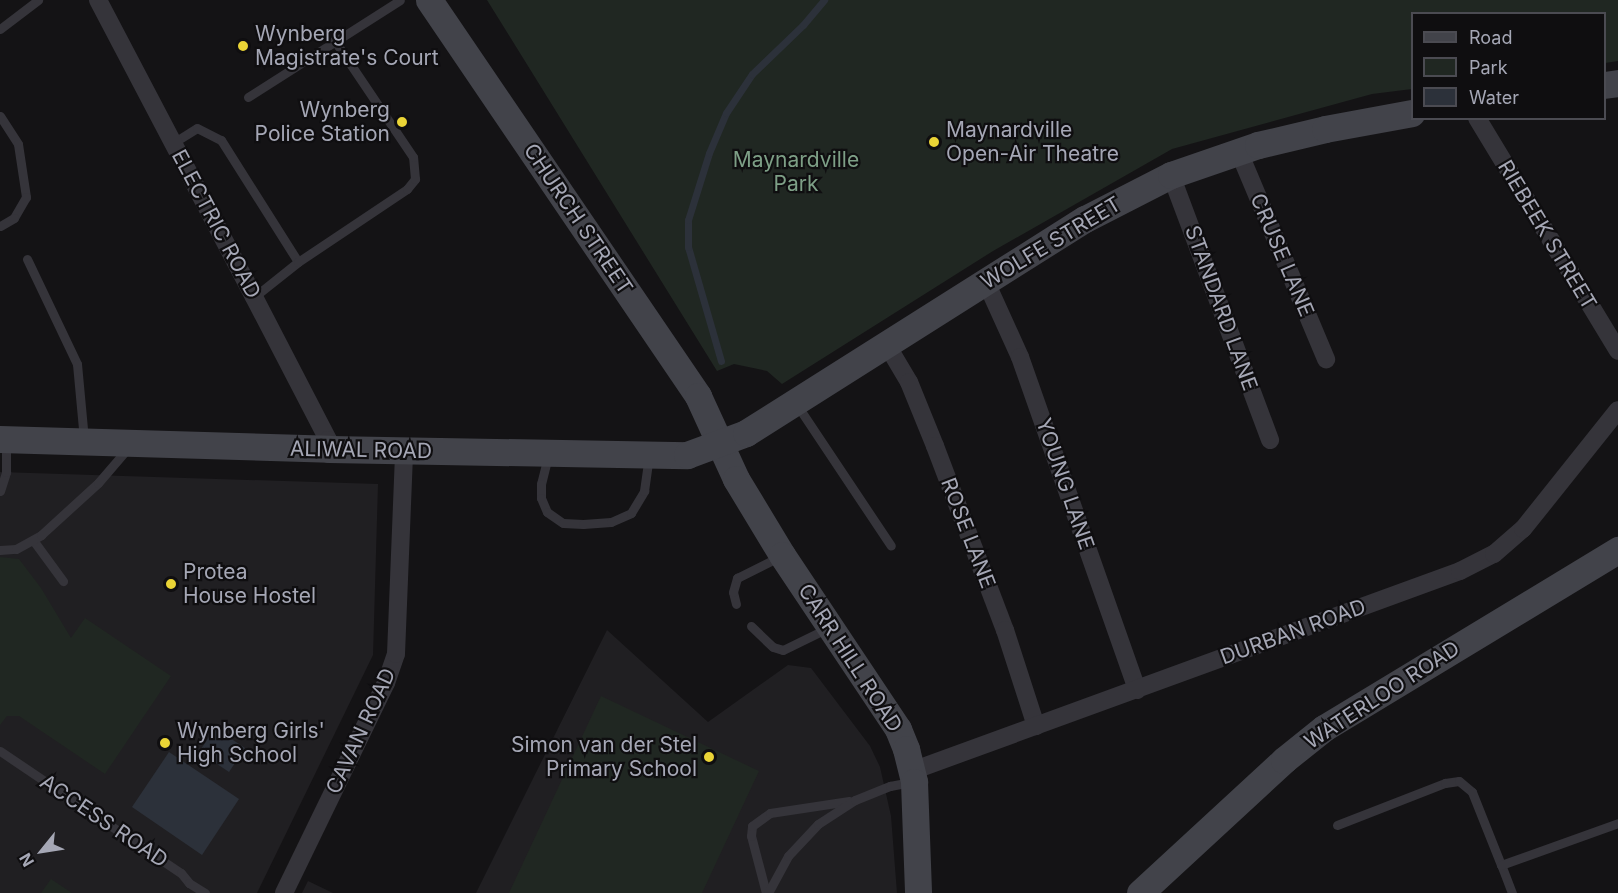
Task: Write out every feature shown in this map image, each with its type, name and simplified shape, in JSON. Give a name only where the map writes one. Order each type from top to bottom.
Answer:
[{"type":"street","name":"ELECTRIC ROAD","points":[[98,0],[328,440],[328,449]]},
{"type":"street","name":"CHURCH STREET","points":[[429,0],[655,330],[698,396],[719,443]]},
{"type":"street","name":"WOLFE STREET","points":[[719,443],[746,433],[1085,219],[1172,175],[1239,152],[1325,129],[1411,113]]},
{"type":"street","name":"RIEBEEK STREET","points":[[1478,120],[1618,351]]},
{"type":"street","name":"CRUSE LANE","points":[[1239,152],[1326,359]]},
{"type":"street","name":"STANDARD LANE","points":[[1172,175],[1270,440]]},
{"type":"street","name":"YOUNG LANE","points":[[986,282],[1020,357],[1137,690]]},
{"type":"street","name":"ROSE LANE","points":[[887,345],[909,382],[935,446],[1005,630],[1036,726]]},
{"type":"street","name":"DURBAN ROAD","points":[[913,776],[1036,726],[1460,571],[1494,554],[1523,529],[1618,410]]},
{"type":"street","name":"ALIWAL ROAD","points":[[2,436],[84,442],[649,455],[687,455],[719,443]]},
{"type":"street","name":"CARR HILL ROAD","points":[[719,443],[736,479],[782,555],[898,729],[913,776],[918,893]]},
{"type":"street","name":"CAVAN ROAD","points":[[284,893],[386,683],[396,654],[404,451]]},
{"type":"street","name":"WATERLOO ROAD","points":[[1140,893],[1284,760],[1324,728],[1618,550]]},
{"type":"lane","points":[[0,29],[38,0]]},
{"type":"lane","points":[[248,97],[400,0]]},
{"type":"lane","points":[[254,297],[298,262],[407,189],[416,173],[413,157],[334,40]]},
{"type":"lane","points":[[0,116],[18,144],[26,197],[14,218],[0,226]]},
{"type":"lane","points":[[174,143],[197,128],[206,130],[221,140],[298,262]]},
{"type":"lane","points":[[27,259],[77,364],[84,442]]},
{"type":"lane","points":[[795,403],[891,546]]},
{"type":"lane","points":[[0,491],[6,472],[2,436]]},
{"type":"lane","points":[[0,550],[16,549],[33,540],[98,483],[133,443]]},
{"type":"lane","points":[[549,454],[541,484],[542,498],[547,512],[563,523],[583,524],[611,522],[631,513],[644,491],[649,455]]},
{"type":"lane","points":[[33,540],[63,581]]},
{"type":"lane","points":[[736,604],[733,592],[737,578],[782,555]]},
{"type":"lane","points":[[751,626],[774,647],[783,650],[830,627]]},
{"type":"lane","name":"ACCESS ROAD","points":[[0,751],[181,873],[205,893]]},
{"type":"lane","points":[[767,893],[788,856],[802,839],[836,810],[913,776]]},
{"type":"lane","points":[[1338,825],[1445,783],[1459,781],[1472,792],[1512,893]]},
{"type":"lane","points":[[767,893],[751,836],[752,826],[758,819],[770,813],[855,800]]},
{"type":"lane","points":[[1501,865],[1618,823]]},
{"type":"shaded area","name":"Wynberg Girls' High School","points":[[0,472],[378,484],[373,655],[257,893],[0,893]]},
{"type":"shaded area","name":"Simon van der Stel Primary School","points":[[607,630],[708,722],[788,665],[811,668],[870,746],[880,767],[891,816],[897,893],[476,893]]},
{"type":"shaded area","points":[[308,881],[333,893],[302,893]]},
{"type":"green space","name":"Maynardville Park","points":[[487,0],[1618,0],[1618,61],[1606,63],[1606,12],[1411,12],[1411,89],[1372,94],[1172,149],[993,251],[782,384],[767,371],[734,364],[717,371]]},
{"type":"green space","points":[[0,557],[19,559],[41,588],[71,638],[85,618],[171,676],[105,774],[19,716],[7,716],[0,725]]},
{"type":"green space","points":[[601,696],[759,771],[702,893],[509,893]]},
{"type":"green space","points":[[51,879],[72,893],[41,893]]},
{"type":"water","points":[[215,728],[245,748],[229,772],[199,752]]},
{"type":"water","points":[[169,752],[239,799],[202,855],[132,807]]},
{"type":"waterway","points":[[721,361],[688,247],[688,220],[709,153],[726,113],[752,74],[803,25],[824,0]]},
{"type":"place","name":"Wynberg Magistrate's Court","points":[[243,46]]},
{"type":"place","name":"Wynberg Police Station","points":[[402,122]]},
{"type":"place","name":"Maynardville Open-Air Theatre","points":[[934,142]]},
{"type":"place","name":"Protea House Hostel","points":[[171,584]]},
{"type":"place","name":"Wynberg Girls' High School","points":[[165,743]]},
{"type":"place","name":"Simon van der Stel Primary School","points":[[709,757]]}]
